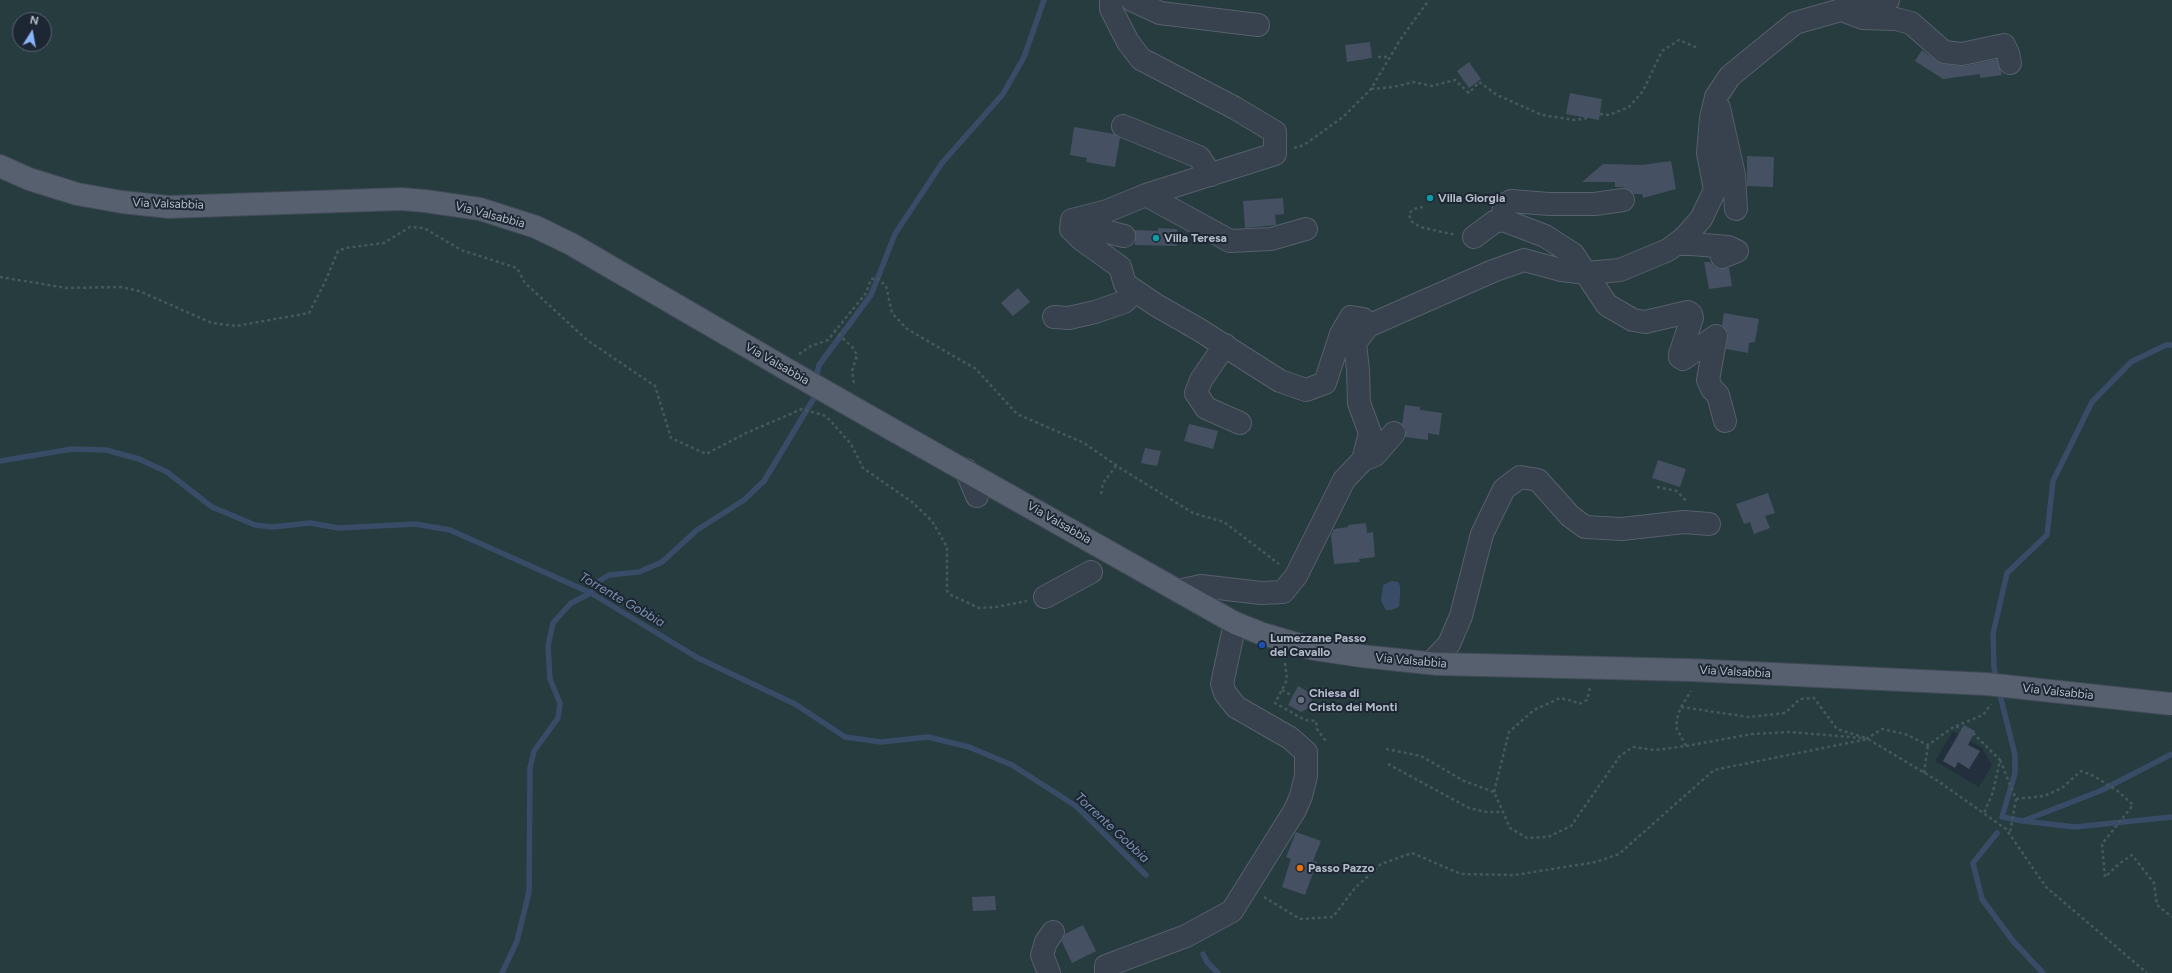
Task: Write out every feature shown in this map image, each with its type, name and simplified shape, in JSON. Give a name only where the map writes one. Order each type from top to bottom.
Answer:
[{"type":"main road","name":"Via Valsabbia","points":[[0,166],[29,178],[77,194],[122,202],[169,207],[400,199],[458,205],[503,216],[536,228],[572,244],[787,370],[1235,623],[1260,633],[1314,649],[1361,656],[1434,663],[1690,670],[1986,684],[2172,704]]},
{"type":"street","points":[[1111,0],[1111,9],[1128,42],[1141,59],[1235,108],[1275,132],[1275,154],[1146,195],[1107,211],[1072,220],[1071,229],[1081,239],[1120,267],[1125,284],[1134,291],[1225,345],[1280,381],[1306,390],[1325,383],[1340,334],[1351,317],[1363,319],[1368,326]]},
{"type":"street","points":[[1132,0],[1160,13],[1258,25]]},
{"type":"street","points":[[1363,460],[1370,433],[1359,403],[1355,342],[1368,326],[1493,271],[1524,260],[1561,270],[1586,273],[1620,270],[1668,250],[1701,219],[1715,190],[1708,153],[1716,97],[1730,76],[1795,23],[1841,10],[1888,0]]},
{"type":"street","points":[[1841,10],[1863,18],[1896,19],[1911,23],[1944,52],[1962,54],[2004,45],[2008,53],[2010,63]]},
{"type":"street","points":[[1716,97],[1734,175],[1736,209]]},
{"type":"street","points":[[1123,126],[1199,157],[1211,175]]},
{"type":"street","points":[[1146,195],[1230,241],[1270,240],[1306,229]]},
{"type":"street","points":[[1503,220],[1504,206],[1511,201],[1595,204],[1622,200]]},
{"type":"street","points":[[1080,218],[1104,231],[1124,236]]},
{"type":"street","points":[[1474,237],[1494,222],[1503,220],[1551,239],[1573,254],[1607,306],[1633,320],[1645,322],[1688,312],[1691,314],[1692,318],[1680,357],[1683,359],[1716,336],[1708,380],[1712,389],[1718,394],[1725,421]]},
{"type":"street","points":[[1676,244],[1728,247],[1737,251],[1722,257]]},
{"type":"street","points":[[1054,317],[1069,318],[1095,312],[1124,302],[1134,291]]},
{"type":"street","points":[[1225,345],[1201,380],[1196,393],[1206,408],[1240,423]]},
{"type":"street","points":[[1178,591],[1201,586],[1260,593],[1283,592],[1296,576],[1344,480],[1363,460],[1375,455],[1394,433]]},
{"type":"street","points":[[966,470],[977,496]]},
{"type":"street","points":[[1434,663],[1449,644],[1461,616],[1482,534],[1504,489],[1520,477],[1538,480],[1570,516],[1585,526],[1622,528],[1684,522],[1709,524]]},
{"type":"street","points":[[1045,597],[1091,572]]},
{"type":"street","points":[[1106,973],[1106,966],[1186,936],[1232,911],[1295,810],[1306,776],[1306,752],[1290,738],[1236,707],[1229,701],[1222,684],[1221,659],[1235,623]]},
{"type":"street","points":[[1049,973],[1042,955],[1046,942],[1053,932]]},
{"type":"path","points":[[1275,154],[1304,144],[1343,117],[1371,88],[1429,0]]},
{"type":"path","points":[[1600,114],[1609,115],[1629,108],[1643,91],[1662,51],[1679,40],[1698,48]]},
{"type":"path","points":[[1378,57],[1390,57]]},
{"type":"path","points":[[1371,88],[1393,87],[1414,82],[1432,86],[1455,80],[1469,93],[1479,82],[1497,95],[1542,115],[1575,120],[1587,118]]},
{"type":"path","points":[[1423,207],[1413,209],[1409,214],[1411,221],[1420,227],[1474,237]]},
{"type":"path","points":[[0,277],[67,288],[121,287],[139,291],[212,323],[236,326],[309,313],[338,251],[345,248],[384,243],[410,227],[424,228],[461,250],[517,268],[525,283],[587,340],[655,386],[671,438],[706,454],[746,433],[802,409],[826,416],[851,444],[863,468],[912,502],[932,521],[947,547],[948,591],[951,595],[979,608],[996,607],[1045,597]]},
{"type":"path","points":[[787,370],[811,346],[828,340],[834,330],[866,293],[872,280],[878,278],[886,286],[892,312],[907,329],[976,369],[1017,414],[1084,444],[1116,466],[1193,513],[1224,522],[1296,576]]},
{"type":"path","points":[[834,330],[853,348],[857,355]]},
{"type":"path","points":[[1101,494],[1103,483],[1116,466]]},
{"type":"path","points":[[1657,487],[1677,491],[1690,505],[1684,522]]},
{"type":"path","points":[[1287,664],[1287,680],[1275,703],[1305,720],[1316,721],[1317,729]]},
{"type":"path","points":[[1590,686],[1587,700],[1578,704],[1573,701],[1560,698],[1534,710],[1509,732],[1494,792],[1510,828],[1527,838],[1548,837],[1571,826],[1616,761],[1633,747],[1655,750],[1752,734],[1789,732],[1868,739]]},
{"type":"path","points":[[1686,746],[1676,726],[1681,707],[1691,690],[1690,686]]},
{"type":"path","points":[[1282,690],[1293,696]]},
{"type":"path","points":[[1681,707],[1749,717],[1785,713],[1800,699],[1814,698],[1837,729],[1868,739],[1924,773],[2006,829],[2046,887],[2147,973]]},
{"type":"path","points":[[1924,773],[1928,745],[1955,726],[1983,714],[1996,698]]},
{"type":"path","points":[[1955,726],[1974,734],[2000,760],[2016,799],[2010,833]]},
{"type":"path","points":[[1247,888],[1300,919],[1333,917],[1355,888],[1382,864],[1412,853],[1461,874],[1515,874],[1596,862],[1619,854],[1714,770],[1868,739],[1882,729],[1905,734],[1928,745]]},
{"type":"path","points":[[1386,750],[1421,756],[1464,781],[1494,792]]},
{"type":"path","points":[[1984,813],[1993,792],[2000,760]]},
{"type":"path","points":[[1388,764],[1469,808],[1486,812],[1503,812]]},
{"type":"path","points":[[2016,799],[2044,796],[2062,788],[2081,772],[2094,776],[2118,792],[2133,805],[2102,844],[2105,877],[2120,863],[2132,855],[2154,883],[2157,905],[2172,917]]},
{"type":"green space","points":[[0,0],[2172,0],[2172,973],[0,973]],"holes":[[[1953,731],[1982,748],[1992,765],[1979,787],[1935,761]]]},
{"type":"water","points":[[1392,581],[1398,582],[1400,586],[1399,607],[1386,610],[1381,601],[1383,585]]},
{"type":"building","points":[[1370,42],[1372,58],[1347,62],[1345,45]]},
{"type":"building","points":[[1922,50],[1936,61],[1943,64],[1964,66],[1997,59],[2002,75],[1980,78],[1980,74],[1943,79],[1915,61]]},
{"type":"building","points":[[1469,62],[1481,79],[1469,88],[1457,71]]},
{"type":"building","points":[[1570,93],[1602,99],[1599,120],[1566,114]]},
{"type":"building","points":[[1074,127],[1114,134],[1120,138],[1115,167],[1086,162],[1087,158],[1070,155]]},
{"type":"building","points":[[1747,156],[1774,157],[1773,187],[1747,186]]},
{"type":"building","points":[[1671,161],[1676,189],[1643,198],[1642,194],[1634,194],[1623,187],[1615,187],[1615,182],[1582,182],[1603,164],[1642,165]]},
{"type":"building","points":[[1283,198],[1284,214],[1275,215],[1276,225],[1245,228],[1243,201]]},
{"type":"building","name":"Villa Teresa","points":[[1158,228],[1177,229],[1177,246],[1135,245],[1135,230],[1158,231]]},
{"type":"building","points":[[1704,262],[1710,262],[1714,267],[1720,269],[1729,268],[1732,286],[1709,289]]},
{"type":"building","points":[[1018,288],[1030,302],[1013,316],[1001,303]]},
{"type":"building","points":[[1724,313],[1759,319],[1755,342],[1749,343],[1748,353],[1726,349],[1728,333],[1722,325]]},
{"type":"building","points":[[1405,405],[1420,407],[1420,410],[1442,413],[1439,435],[1428,433],[1428,440],[1405,437],[1406,429],[1402,424]]},
{"type":"building","points":[[1189,424],[1218,431],[1213,449],[1184,441]]},
{"type":"building","points":[[1145,448],[1161,451],[1157,466],[1141,463]]},
{"type":"building","points":[[1658,460],[1686,469],[1680,487],[1652,478]]},
{"type":"building","points":[[1768,493],[1775,513],[1765,516],[1770,528],[1754,534],[1750,522],[1744,524],[1736,504]]},
{"type":"building","points":[[1366,523],[1367,533],[1373,532],[1375,557],[1359,559],[1360,562],[1334,564],[1331,535],[1334,529],[1348,527],[1348,525]]},
{"type":"building","name":"Chiesa di Cristo dei Monti","points":[[1298,686],[1310,693],[1313,706],[1301,712],[1288,705]]},
{"type":"building","points":[[1964,725],[1975,731],[1968,745],[1980,751],[1969,769],[1958,762],[1955,768],[1943,761]]},
{"type":"building","points":[[1296,832],[1321,841],[1313,861],[1317,862],[1305,895],[1282,887],[1291,859],[1286,857]]},
{"type":"building","points":[[995,896],[996,910],[973,911],[972,897]]},
{"type":"building","points":[[1083,925],[1096,951],[1072,963],[1062,942],[1065,934]]},
{"type":"waterway","points":[[815,381],[819,365],[871,295],[895,234],[942,163],[1003,94],[1024,57],[1044,0]]},
{"type":"waterway","points":[[1997,680],[1994,668],[1993,634],[2007,573],[2047,535],[2053,481],[2092,402],[2131,362],[2166,345],[2172,345]]},
{"type":"waterway","points":[[502,973],[517,941],[529,892],[530,768],[534,751],[558,718],[560,703],[550,679],[548,646],[553,623],[571,603],[591,593],[599,581],[609,575],[639,572],[662,562],[697,530],[744,500],[764,481],[814,398],[814,390]]},
{"type":"waterway","name":"Torrente Gobbia","points":[[0,461],[72,449],[106,450],[139,459],[167,472],[212,507],[255,525],[272,527],[310,523],[339,528],[415,524],[450,530],[591,593],[698,658],[795,704],[845,737],[881,742],[928,737],[969,747],[1012,765],[1076,806],[1146,875]]},
{"type":"waterway","points":[[1999,691],[2015,755],[2015,773],[2002,817],[2023,821],[2100,791],[2172,754]]},
{"type":"waterway","points":[[2023,821],[2075,827],[2172,817]]},
{"type":"waterway","points":[[1997,833],[1973,863],[1982,899],[2013,941],[2043,973]]},
{"type":"waterway","points":[[1203,954],[1207,962],[1218,973]]},
{"type":"place","name":"Villa Giorgia","points":[[1430,198]]},
{"type":"place","name":"Villa Teresa","points":[[1156,238]]},
{"type":"place","name":"Lumezzane Passo del Cavallo","points":[[1262,645]]},
{"type":"place","name":"Chiesa di Cristo dei Monti","points":[[1301,700]]},
{"type":"place","name":"Passo Pazzo","points":[[1300,868]]}]
